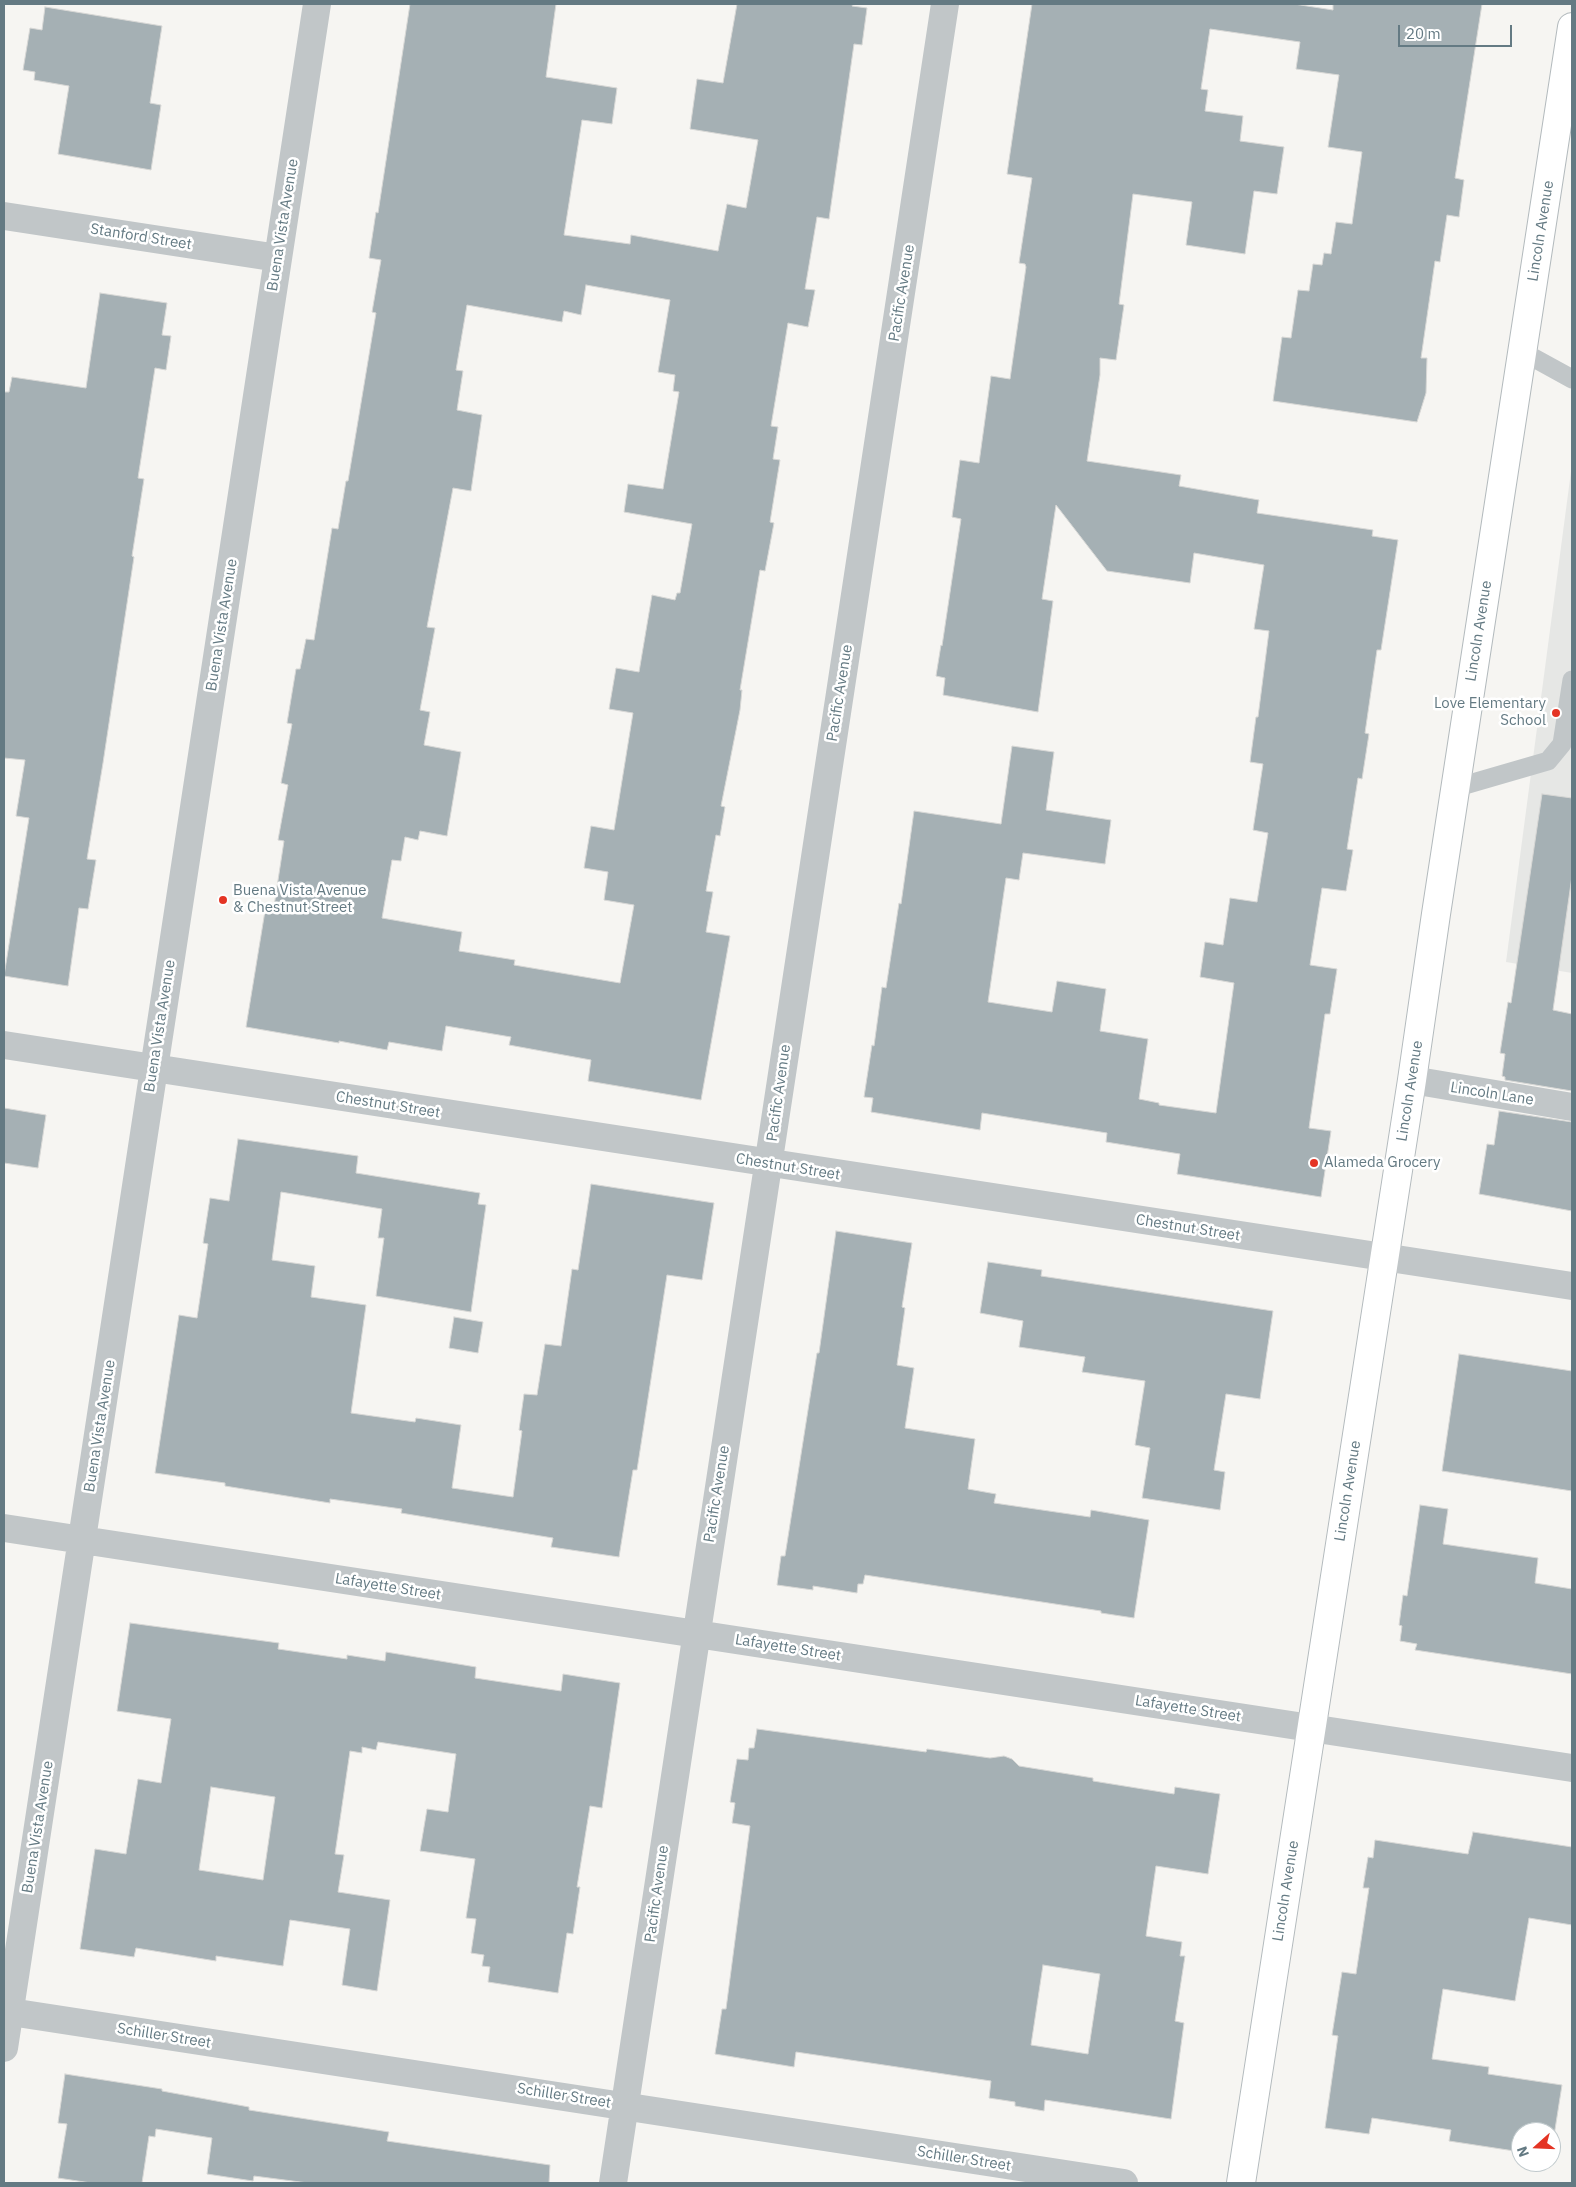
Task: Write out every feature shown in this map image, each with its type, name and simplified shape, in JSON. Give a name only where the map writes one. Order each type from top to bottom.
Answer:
[{"type":"main road","name":"Lincoln Avenue","points":[[1241,2183],[1412,1080],[1572,27]]},
{"type":"street","name":"Buena Vista Avenue","points":[[4,2048],[6,2012],[83,1541],[317,4]]},
{"type":"street","name":"Pacific Avenue","points":[[613,2183],[945,4]]},
{"type":"street","name":"Stanford Street","points":[[4,216],[278,258]]},
{"type":"street","name":"Chestnut Street","points":[[4,1045],[768,1164],[1572,1286]]},
{"type":"street","name":"Lincoln Lane","points":[[1412,1080],[1572,1107]]},
{"type":"street","name":"Lafayette Street","points":[[4,1528],[1572,1768]]},
{"type":"street","name":"Schiller Street","points":[[6,2012],[1124,2183]]},
{"type":"lane","points":[[1523,352],[1572,379]]},
{"type":"lane","points":[[1455,788],[1548,760],[1562,744],[1572,680]]},
{"type":"shaded area","name":"Love Elementary School","points":[[1572,464],[1572,973],[1506,962]]},
{"type":"building","points":[[410,4],[556,4],[546,77],[617,88],[612,124],[582,120],[564,235],[630,244],[631,235],[718,251],[727,204],[746,208],[758,140],[690,129],[697,79],[723,83],[737,4],[853,4],[852,6],[867,8],[862,45],[854,44],[829,219],[817,217],[805,289],[815,290],[808,327],[788,323],[771,426],[778,427],[773,459],[780,460],[770,522],[774,523],[765,571],[760,570],[740,690],[742,690],[740,710],[721,806],[725,807],[720,836],[716,835],[706,891],[713,892],[706,932],[730,936],[701,1100],[588,1081],[591,1060],[509,1045],[511,1037],[446,1026],[442,1051],[389,1042],[387,1050],[246,1027],[265,911],[273,913],[284,841],[278,840],[288,785],[281,783],[292,724],[287,723],[296,669],[300,669],[306,639],[314,640],[332,528],[338,529],[346,481],[348,481],[376,313],[372,312],[381,260],[369,258],[376,212],[378,213]],"holes":[[[586,285],[670,300],[658,372],[675,375],[673,391],[679,392],[663,489],[628,484],[624,512],[692,524],[680,593],[677,593],[675,600],[652,595],[639,672],[616,668],[609,709],[633,713],[614,830],[591,826],[584,868],[608,872],[604,900],[634,905],[620,983],[514,965],[515,960],[459,951],[462,932],[382,918],[392,860],[401,861],[405,837],[418,840],[420,831],[447,836],[461,752],[424,745],[430,712],[420,710],[435,628],[427,627],[453,488],[471,491],[482,415],[457,410],[463,371],[456,370],[467,305],[562,322],[564,311],[581,315]]]},
{"type":"building","points":[[1032,4],[1294,4],[1333,10],[1333,4],[1482,4],[1455,178],[1464,180],[1459,217],[1447,215],[1440,262],[1435,261],[1421,358],[1427,358],[1426,393],[1417,422],[1273,401],[1282,337],[1291,338],[1298,290],[1309,291],[1313,264],[1322,265],[1324,253],[1331,254],[1336,222],[1352,224],[1362,152],[1328,147],[1339,75],[1296,69],[1300,42],[1210,29],[1201,89],[1208,90],[1205,111],[1243,116],[1240,141],[1284,147],[1277,194],[1254,191],[1245,254],[1186,245],[1192,202],[1133,194],[1119,304],[1124,305],[1116,360],[1100,358],[1100,375],[1087,461],[1181,475],[1179,486],[1259,500],[1257,513],[1373,530],[1372,536],[1398,540],[1381,650],[1377,650],[1365,733],[1369,734],[1362,779],[1358,778],[1347,849],[1353,850],[1346,891],[1322,888],[1310,965],[1337,969],[1330,1014],[1325,1014],[1309,1128],[1331,1131],[1321,1197],[1177,1174],[1180,1154],[1106,1142],[1107,1133],[982,1113],[980,1130],[871,1112],[873,1098],[864,1097],[872,1045],[874,1046],[882,987],[886,988],[899,903],[901,904],[914,811],[1001,824],[1012,746],[1054,752],[1046,810],[1111,820],[1105,864],[1023,853],[1019,880],[1006,878],[988,1002],[1052,1012],[1057,981],[1106,989],[1100,1031],[1148,1039],[1139,1099],[1159,1103],[1159,1105],[1216,1113],[1234,983],[1200,977],[1205,942],[1223,945],[1230,898],[1257,902],[1268,833],[1253,830],[1263,764],[1250,762],[1269,631],[1254,629],[1264,565],[1194,553],[1190,583],[1107,571],[1056,505],[1042,599],[1053,601],[1038,712],[943,695],[945,678],[936,676],[961,519],[952,517],[960,460],[979,463],[991,376],[1010,379],[1026,267],[1025,264],[1019,263],[1032,178],[1007,174]]},
{"type":"building","points":[[45,7],[162,26],[150,103],[161,105],[151,170],[58,154],[69,86],[34,80],[35,72],[23,70],[30,28],[42,30]]},
{"type":"building","points":[[100,293],[167,303],[162,335],[171,336],[166,370],[155,368],[138,478],[144,479],[132,556],[134,557],[87,859],[96,860],[88,909],[79,908],[68,986],[4,976],[29,818],[16,816],[25,760],[4,758],[4,392],[9,392],[12,377],[86,388]]},
{"type":"building","points":[[1542,794],[1572,798],[1572,876],[1553,1010],[1572,1014],[1572,1091],[1505,1080],[1505,1077],[1502,1076],[1505,1054],[1500,1053],[1508,1002],[1511,1003]]},
{"type":"building","points":[[4,1108],[46,1115],[38,1168],[4,1163]]},
{"type":"building","points":[[1499,1111],[1572,1122],[1572,1211],[1479,1194],[1487,1144],[1494,1145]]},
{"type":"building","points":[[238,1139],[358,1156],[356,1173],[480,1193],[478,1204],[486,1205],[471,1312],[376,1296],[384,1238],[378,1238],[382,1209],[281,1192],[272,1260],[315,1266],[311,1297],[366,1305],[351,1413],[415,1422],[416,1418],[461,1425],[452,1488],[513,1497],[522,1431],[519,1430],[524,1394],[537,1395],[545,1344],[561,1346],[572,1269],[578,1270],[591,1184],[714,1203],[702,1280],[667,1275],[637,1470],[633,1470],[619,1557],[551,1547],[553,1538],[401,1513],[402,1509],[330,1499],[330,1503],[225,1486],[225,1483],[155,1473],[179,1315],[197,1318],[208,1244],[203,1243],[210,1198],[229,1201]]},
{"type":"building","points":[[836,1231],[912,1243],[902,1307],[905,1308],[897,1365],[914,1368],[905,1428],[975,1439],[968,1489],[996,1494],[994,1503],[1090,1517],[1091,1510],[1149,1520],[1134,1618],[1101,1613],[1101,1611],[865,1575],[863,1584],[858,1584],[857,1593],[813,1586],[813,1590],[777,1585],[781,1556],[785,1556],[817,1353],[819,1353]]},
{"type":"building","points":[[988,1262],[1042,1270],[1041,1276],[1273,1311],[1260,1399],[1226,1394],[1214,1470],[1225,1472],[1220,1510],[1142,1498],[1150,1448],[1135,1445],[1145,1381],[1082,1372],[1085,1357],[1019,1347],[1023,1321],[980,1313]]},
{"type":"building","points":[[454,1317],[483,1322],[478,1353],[449,1348]]},
{"type":"building","points":[[1459,1354],[1572,1371],[1572,1491],[1442,1471]]},
{"type":"building","points":[[1420,1505],[1448,1509],[1443,1544],[1538,1558],[1535,1583],[1572,1589],[1572,1674],[1415,1650],[1417,1644],[1400,1641],[1402,1626],[1399,1625],[1403,1595],[1407,1596]]},
{"type":"building","points":[[130,1623],[279,1643],[278,1649],[347,1659],[347,1655],[385,1661],[386,1652],[476,1667],[475,1678],[561,1691],[563,1674],[620,1683],[602,1808],[590,1806],[577,1887],[580,1887],[573,1934],[567,1933],[558,1993],[488,1982],[490,1967],[482,1966],[484,1955],[471,1953],[476,1919],[466,1918],[475,1859],[420,1851],[427,1809],[448,1812],[456,1754],[378,1742],[376,1750],[362,1747],[362,1753],[350,1751],[335,1854],[344,1855],[338,1892],[390,1900],[377,1991],[342,1985],[350,1929],[290,1920],[283,1966],[216,1956],[216,1961],[136,1948],[134,1957],[80,1949],[95,1849],[126,1854],[138,1779],[161,1783],[171,1719],[117,1711]],"holes":[[[211,1787],[275,1797],[263,1880],[199,1870]]]},
{"type":"building","points":[[757,1729],[926,1752],[927,1749],[990,1758],[1004,1756],[1012,1759],[1019,1766],[1093,1778],[1093,1781],[1174,1794],[1175,1787],[1220,1794],[1208,1874],[1156,1866],[1146,1936],[1182,1942],[1180,1956],[1185,1956],[1175,2021],[1184,2023],[1171,2119],[1045,2100],[1044,2111],[1015,2106],[1015,2102],[989,2098],[991,2081],[796,2052],[794,2067],[715,2054],[722,2009],[726,2009],[750,1826],[732,1823],[735,1803],[730,1802],[737,1759],[748,1760],[749,1748],[754,1748]],"holes":[[[1043,1965],[1100,1974],[1088,2054],[1031,2045]]]},
{"type":"building","points":[[1473,1832],[1572,1847],[1572,1925],[1529,1918],[1515,2001],[1443,1989],[1432,2059],[1489,2067],[1488,2074],[1562,2085],[1556,2122],[1511,2122],[1511,2150],[1449,2141],[1451,2130],[1372,2118],[1369,2134],[1325,2128],[1338,2036],[1332,2035],[1342,1972],[1356,1974],[1369,1888],[1363,1888],[1368,1857],[1373,1858],[1375,1840],[1468,1854]]},
{"type":"building","points":[[65,2074],[162,2089],[162,2091],[249,2107],[249,2110],[389,2132],[387,2141],[550,2165],[549,2183],[308,2183],[254,2176],[253,2181],[207,2174],[212,2138],[156,2129],[155,2137],[149,2136],[142,2183],[91,2183],[58,2178],[67,2124],[58,2123]]},
{"type":"place","name":"Love Elementary School","points":[[1556,713]]},
{"type":"place","name":"Buena Vista Avenue & Chestnut Street","points":[[223,900]]},
{"type":"place","name":"Alameda Grocery","points":[[1314,1163]]}]
